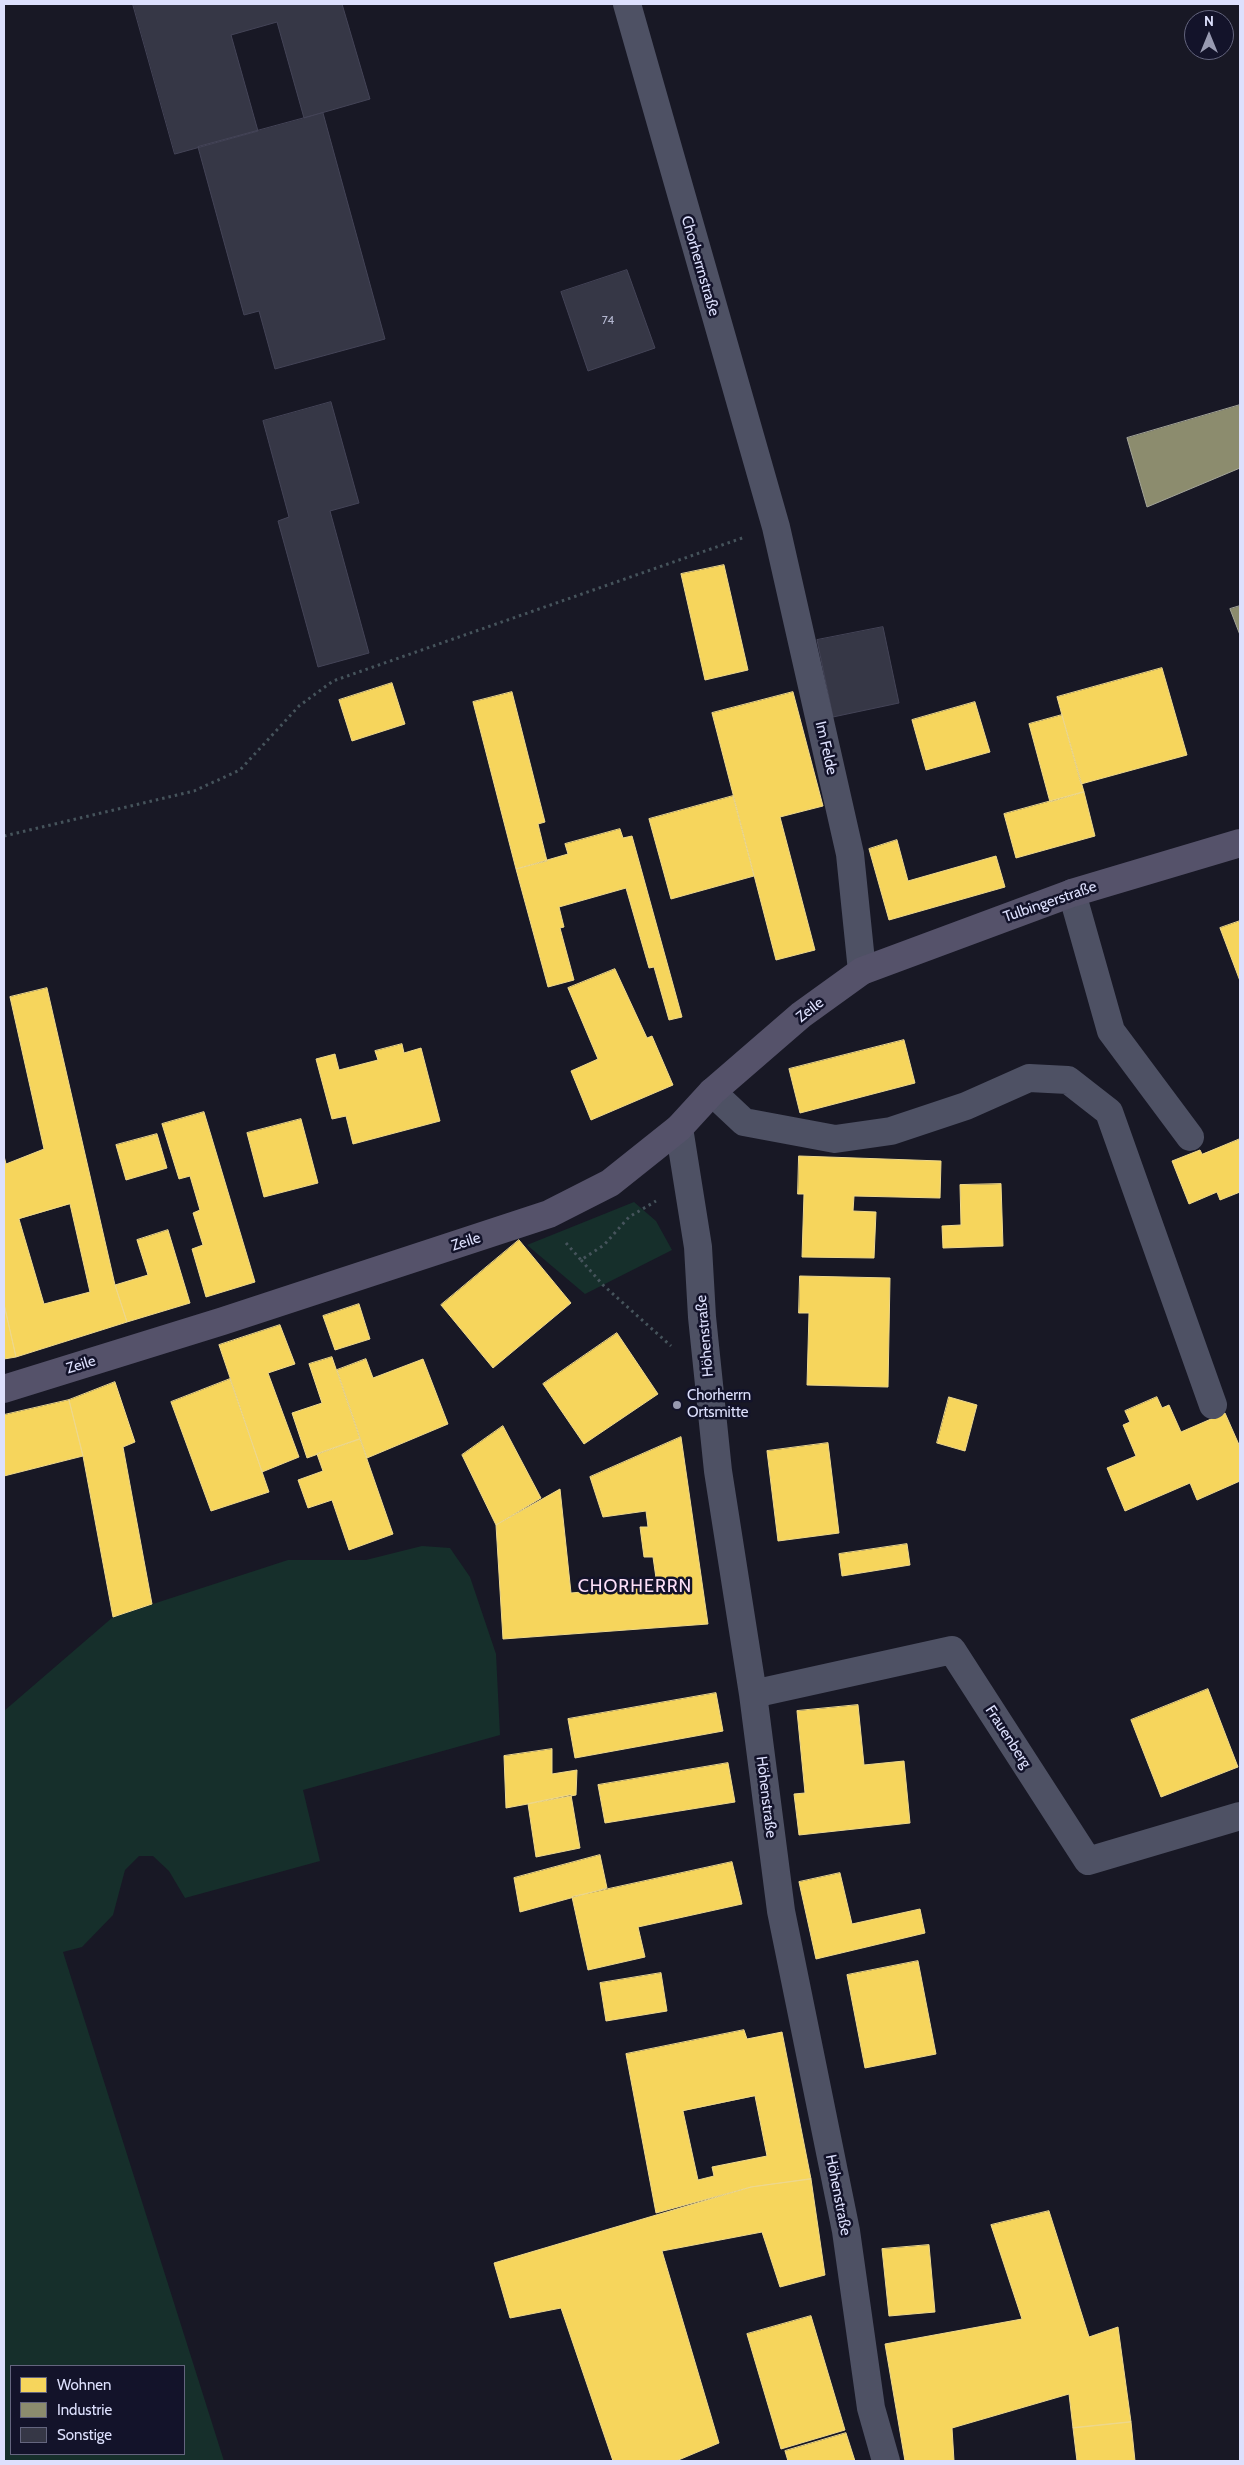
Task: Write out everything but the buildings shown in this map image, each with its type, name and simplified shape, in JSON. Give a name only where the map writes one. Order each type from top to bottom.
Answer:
[{"type":"main road","name":"Tulbingerstraße","points":[[862,971],[1072,893],[1240,843]]},
{"type":"main road","name":"Zeile","points":[[4,1389],[223,1321],[549,1214],[610,1182],[679,1128],[712,1092],[802,1015],[862,971]]},
{"type":"street","name":"Chorherrnstraße","points":[[627,4],[776,527]]},
{"type":"street","name":"Im Felde","points":[[776,527],[850,854],[862,971]]},
{"type":"street","points":[[1072,893],[1111,1031],[1190,1137]]},
{"type":"street","points":[[712,1092],[744,1122],[835,1139],[891,1131],[966,1106],[1029,1078],[1068,1080],[1109,1112],[1213,1405]]},
{"type":"street","name":"Höhenstraße","points":[[679,1128],[689,1181],[698,1247],[708,1380],[718,1471],[753,1694],[781,1912],[846,2231],[871,2408],[886,2461]]},
{"type":"street","name":"Frauenberg","points":[[753,1694],[952,1650],[1088,1861],[1240,1816]]},
{"type":"path","points":[[4,836],[194,791],[240,770],[299,706],[333,681],[776,527]]},
{"type":"path","points":[[581,1260],[604,1245],[629,1217],[689,1181]]},
{"type":"path","points":[[549,1214],[567,1245],[603,1285],[708,1380]]},
{"type":"green space","points":[[634,1202],[656,1221],[672,1250],[585,1294],[527,1245]]},
{"type":"green space","points":[[422,1546],[450,1548],[470,1577],[496,1654],[500,1735],[303,1790],[320,1861],[185,1898],[169,1871],[153,1856],[139,1856],[125,1870],[113,1915],[82,1947],[63,1952],[224,2461],[4,2461],[4,1711],[113,1617],[288,1560],[366,1560]]},
{"type":"place","name":"Chorherrn Ortsmitte","points":[[677,1405]]},
{"type":"district","name":"CHORHERRN","points":[[635,1587]]}]
